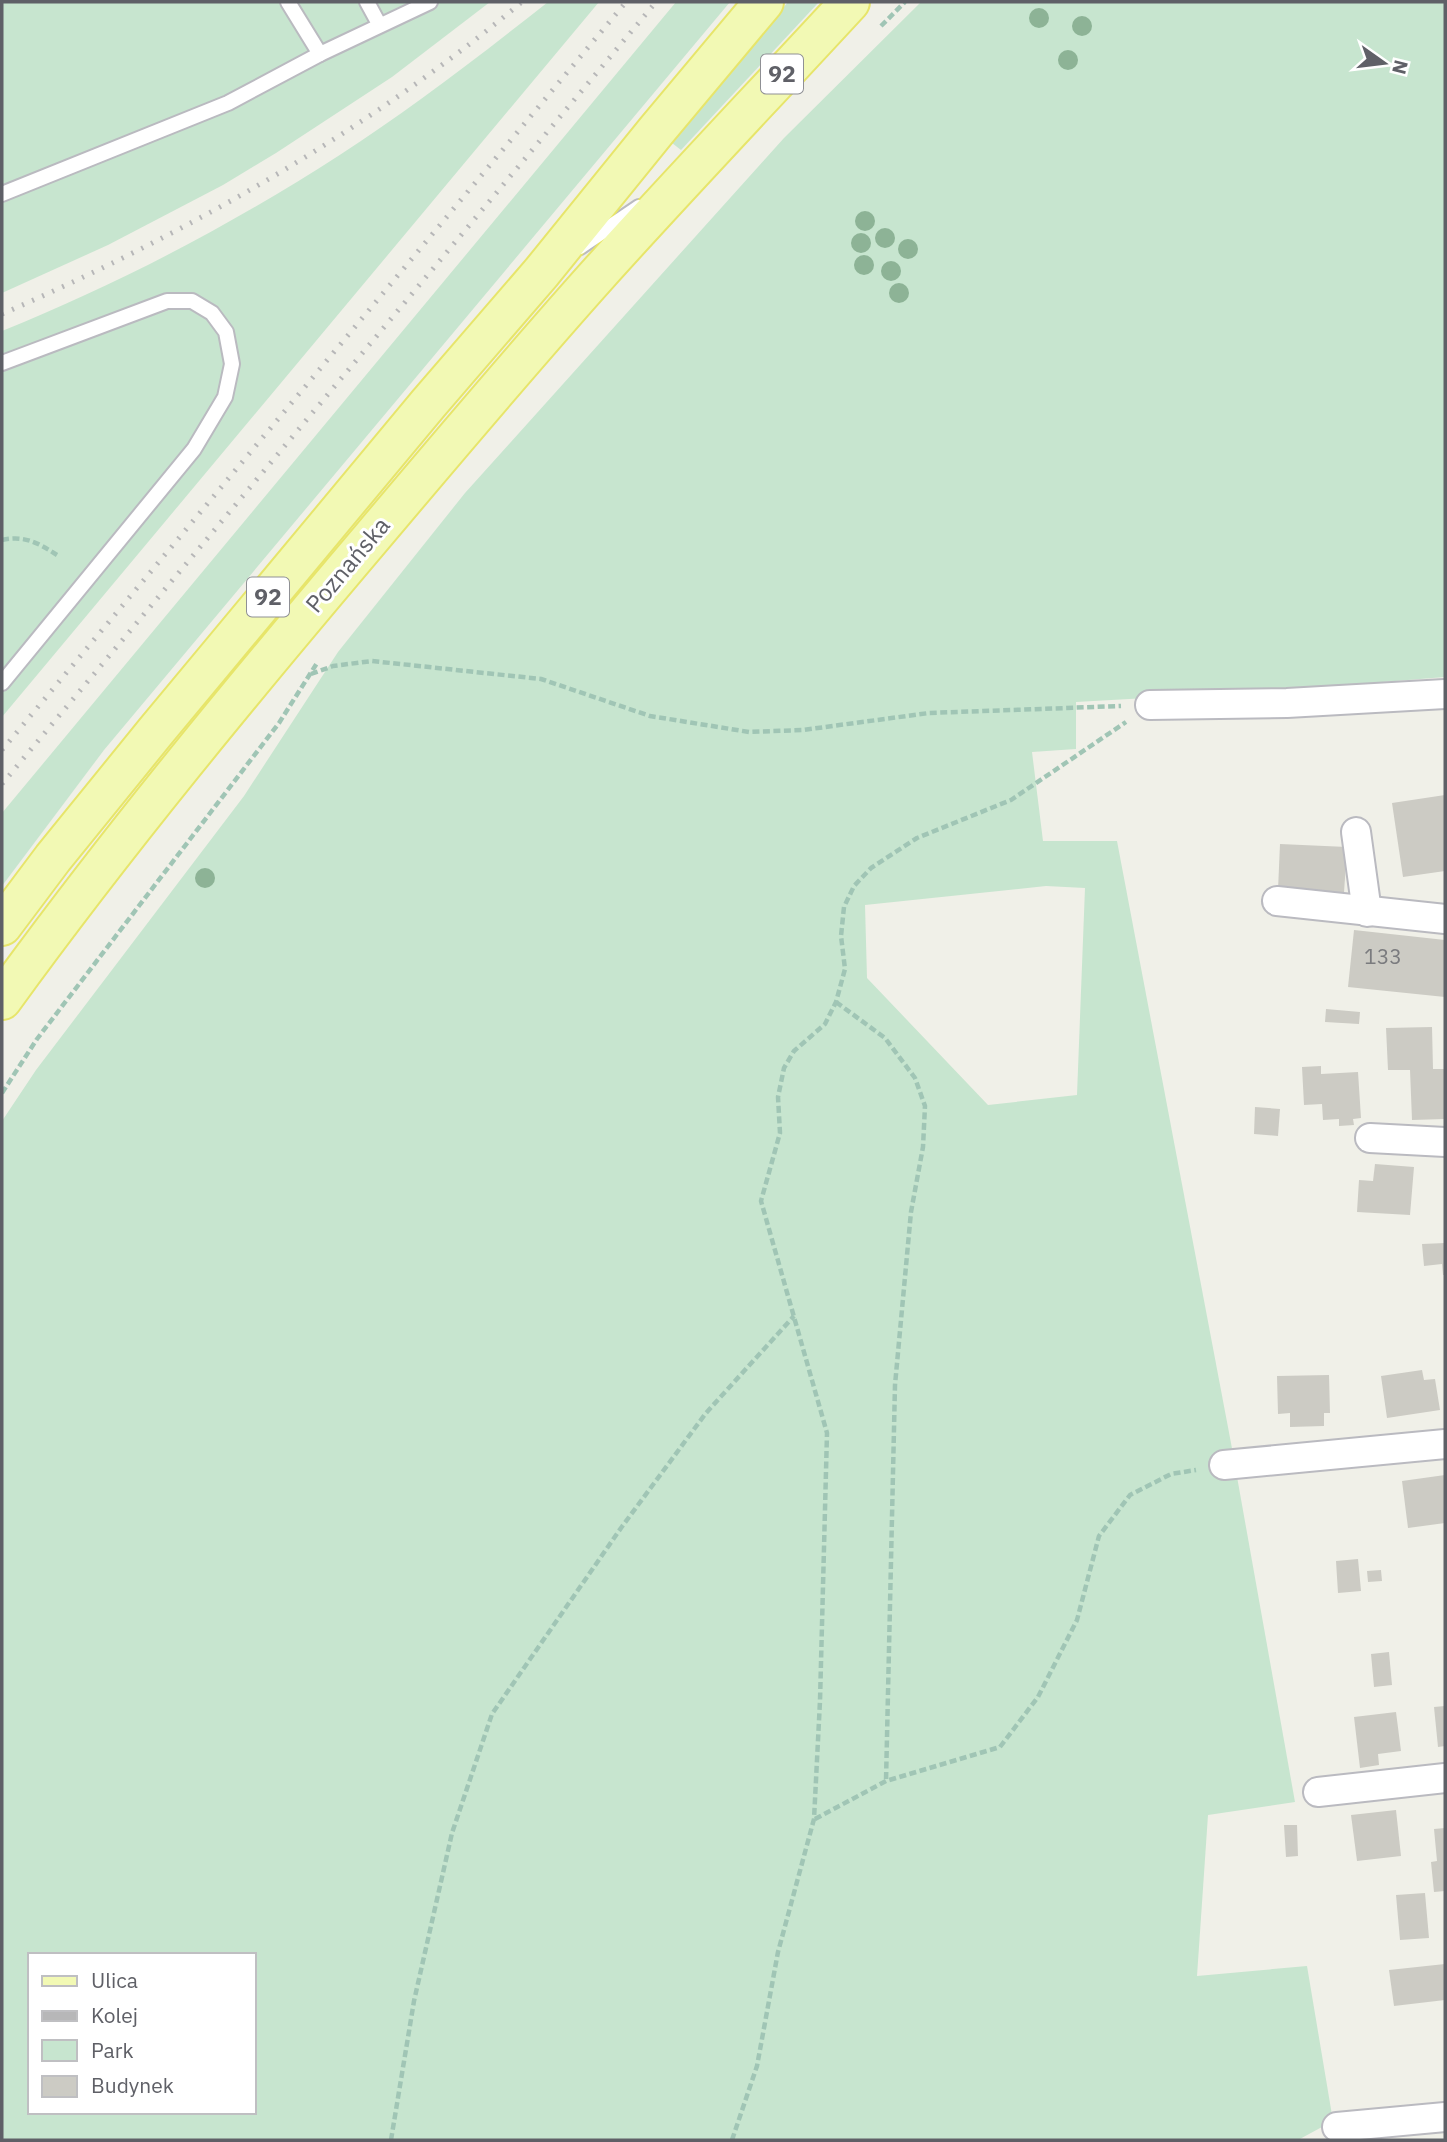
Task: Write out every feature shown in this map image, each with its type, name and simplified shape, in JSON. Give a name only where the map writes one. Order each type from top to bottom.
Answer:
[{"type":"main road","name":"92","points":[[664,121],[764,2]]},
{"type":"main road","name":"92","points":[[704,158],[850,2]]},
{"type":"main road","name":"Poznańska","points":[[2,926],[156,731],[428,404],[541,273],[664,121]]},
{"type":"main road","name":"Poznańska","points":[[2,1000],[63,916],[215,725],[486,401],[704,158]]},
{"type":"street","points":[[1150,705],[1287,703],[1445,694]]},
{"type":"street","points":[[1356,832],[1367,912]]},
{"type":"street","points":[[1278,901],[1445,919]]},
{"type":"street","points":[[1370,1138],[1445,1142]]},
{"type":"street","points":[[1224,1465],[1445,1444]]},
{"type":"street","points":[[1318,1792],[1445,1778]]},
{"type":"street","points":[[1337,2127],[1445,2117]]},
{"type":"lane","points":[[288,2],[320,54]]},
{"type":"lane","points":[[367,2],[379,24]]},
{"type":"lane","points":[[2,194],[228,103],[379,24],[430,2]]},
{"type":"lane","points":[[581,293],[664,121]]},
{"type":"lane","points":[[541,273],[704,158]]},
{"type":"lane","points":[[2,363],[167,301],[192,302],[212,313],[226,332],[232,364],[225,397],[194,449],[2,683]]},
{"type":"path","points":[[877,30],[905,2]]},
{"type":"path","points":[[2,540],[13,538],[36,542],[57,555]]},
{"type":"path","points":[[2,1093],[37,1039],[279,723],[324,653]]},
{"type":"path","points":[[310,674],[350,663],[372,661],[541,679],[650,716],[749,732],[803,730],[929,713],[1150,705]]},
{"type":"path","points":[[733,2140],[757,2066],[778,1952],[814,1819],[820,1702],[827,1433],[761,1201],[780,1133],[778,1097],[784,1068],[794,1051],[825,1024],[836,1002],[845,969],[841,936],[844,906],[854,886],[871,868],[917,838],[1011,800],[1150,705]]},
{"type":"path","points":[[836,1002],[885,1038],[915,1078],[925,1106],[923,1147],[911,1212],[895,1385],[886,1781]]},
{"type":"path","points":[[391,2140],[414,2001],[452,1833],[492,1714],[621,1528],[706,1413],[793,1316]]},
{"type":"path","points":[[814,1819],[886,1781],[1000,1747],[1038,1697],[1077,1620],[1099,1536],[1130,1495],[1171,1474],[1224,1465]]},
{"type":"green space","points":[[2,2],[490,2],[392,77],[223,185],[108,245],[2,293]]},
{"type":"green space","points":[[548,2],[599,2],[2,717],[2,331],[165,256],[271,198],[373,133]]},
{"type":"green space","points":[[676,2],[730,2],[104,750],[2,886],[2,813]]},
{"type":"green space","points":[[788,2],[819,2],[681,150],[672,143]]},
{"type":"green space","points":[[921,2],[1445,2],[1445,677],[1271,691],[1076,702],[1076,749],[1032,752],[1043,841],[1117,841],[1231,1443],[1295,1802],[1208,1815],[1197,1976],[1307,1966],[1333,2121],[1298,2140],[2,2140],[2,1121],[36,1070],[244,796],[338,652],[465,493],[784,138]],"holes":[[[1046,886],[1085,888],[1077,1095],[988,1105],[867,978],[865,905]]]},
{"type":"building","points":[[1445,795],[1445,871],[1403,877],[1392,803]]},
{"type":"building","points":[[1280,844],[1347,847],[1344,893],[1278,890]]},
{"type":"building","points":[[1354,930],[1445,940],[1445,997],[1348,987]]},
{"type":"building","points":[[1326,1009],[1360,1012],[1359,1024],[1325,1022]]},
{"type":"building","points":[[1432,1027],[1433,1069],[1445,1069],[1445,1119],[1412,1120],[1410,1070],[1388,1070],[1386,1028]]},
{"type":"building","points":[[1321,1066],[1321,1074],[1358,1072],[1361,1118],[1353,1119],[1354,1125],[1339,1126],[1339,1119],[1323,1120],[1322,1104],[1304,1105],[1302,1067]]},
{"type":"building","points":[[1255,1107],[1280,1109],[1278,1136],[1254,1134]]},
{"type":"building","points":[[1375,1164],[1414,1167],[1410,1215],[1357,1212],[1359,1180],[1373,1181]]},
{"type":"building","points":[[1445,1243],[1443,1275],[1442,1264],[1424,1266],[1422,1244]]},
{"type":"building","points":[[1422,1370],[1424,1380],[1435,1379],[1440,1410],[1387,1418],[1381,1376]]},
{"type":"building","points":[[1329,1375],[1330,1413],[1324,1413],[1324,1426],[1290,1427],[1290,1413],[1278,1414],[1277,1376]]},
{"type":"building","points":[[1445,1475],[1445,1523],[1408,1528],[1402,1481]]},
{"type":"building","points":[[1358,1559],[1361,1591],[1338,1593],[1336,1561]]},
{"type":"building","points":[[1381,1570],[1382,1581],[1368,1582],[1367,1571]]},
{"type":"building","points":[[1389,1652],[1392,1685],[1374,1687],[1371,1654]]},
{"type":"building","points":[[1445,1706],[1445,1746],[1438,1747],[1434,1707]]},
{"type":"building","points":[[1396,1712],[1401,1751],[1378,1754],[1379,1765],[1360,1768],[1354,1717]]},
{"type":"building","points":[[1396,1810],[1401,1856],[1357,1861],[1351,1815]]},
{"type":"building","points":[[1284,1825],[1297,1825],[1298,1856],[1286,1857]]},
{"type":"building","points":[[1445,1828],[1445,1891],[1434,1892],[1431,1862],[1437,1861],[1434,1829]]},
{"type":"building","points":[[1425,1893],[1429,1938],[1400,1940],[1396,1895]]},
{"type":"building","points":[[1445,1964],[1445,2000],[1394,2006],[1389,1970]]},
{"type":"railway","points":[[2,314],[140,249],[273,176],[401,94],[522,2]]},
{"type":"railway","points":[[2,750],[626,2]]},
{"type":"railway","points":[[2,784],[656,2]]}]
